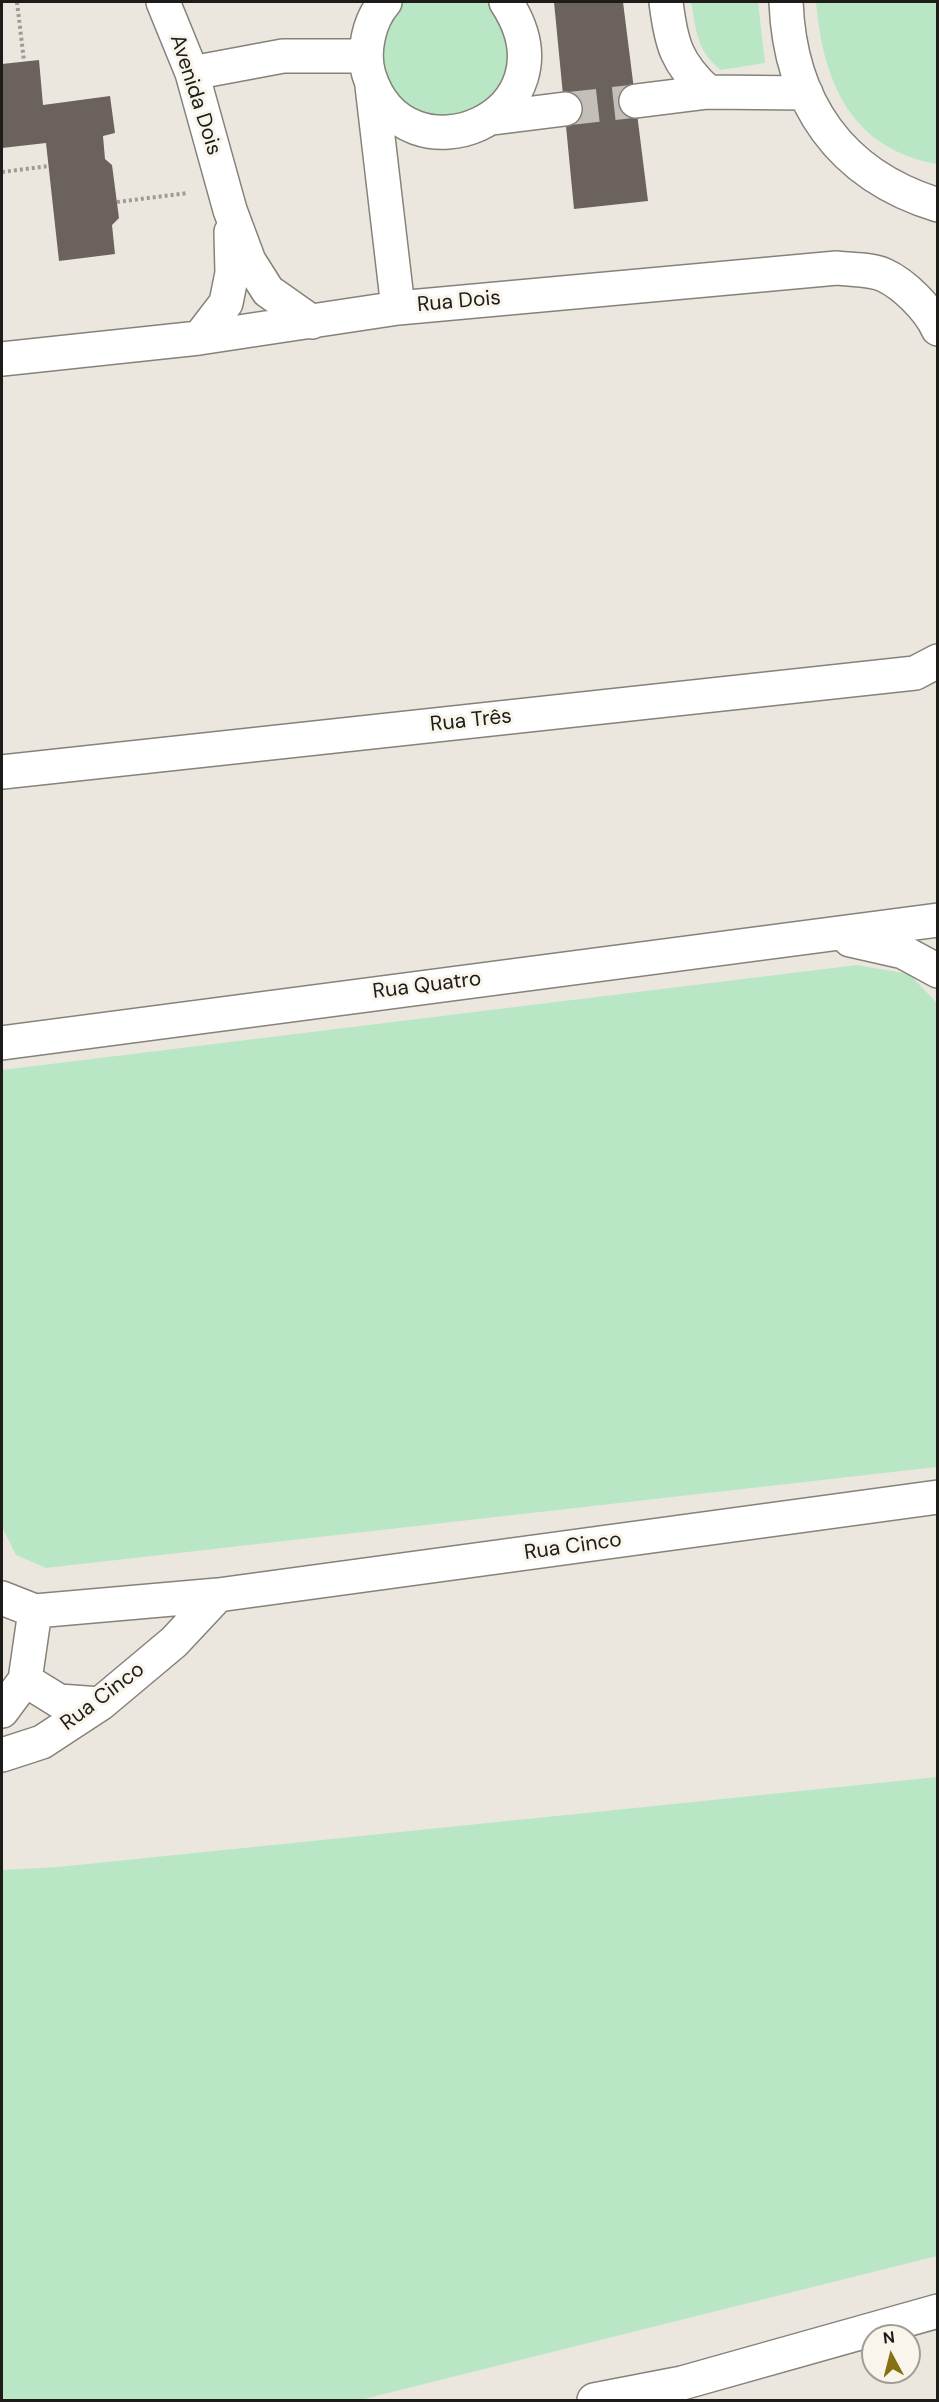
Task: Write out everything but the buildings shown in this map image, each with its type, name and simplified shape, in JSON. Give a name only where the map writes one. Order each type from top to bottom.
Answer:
[{"type":"street","name":"Avenida Dois","points":[[163,2],[192,73],[224,189],[249,261],[262,282],[276,298],[312,322]]},
{"type":"street","points":[[360,2],[398,308]]},
{"type":"street","points":[[385,2],[379,8],[368,61],[381,101],[395,115],[416,128],[449,132],[479,125],[494,118],[565,110]]},
{"type":"street","points":[[494,118],[518,86],[525,64],[525,42],[522,31],[506,2]]},
{"type":"street","points":[[666,2],[672,45],[692,78],[708,92]]},
{"type":"street","points":[[786,2],[794,55],[806,93],[824,130],[846,154],[880,181],[929,200]]},
{"type":"street","points":[[192,73],[283,56],[368,61]]},
{"type":"street","points":[[636,101],[708,92],[806,93]]},
{"type":"street","points":[[387,213],[392,150],[399,137],[416,128]]},
{"type":"street","name":"Avenida Dois","points":[[199,338],[226,303],[230,289],[231,233],[224,189]]},
{"type":"street","name":"Rua Dois","points":[[2,359],[199,338],[398,308],[837,268],[884,275],[911,295],[934,320],[938,329]]},
{"type":"street","name":"Rua Três","points":[[2,772],[915,673],[938,661]]},
{"type":"street","name":"Rua Quatro","points":[[2,1043],[938,920]]},
{"type":"street","points":[[819,935],[880,945],[903,952],[938,972]]},
{"type":"street","name":"Rua Cinco","points":[[2,1598],[35,1611],[218,1595],[934,1499]]},
{"type":"street","name":"Rua Cinco","points":[[2,1755],[42,1742],[100,1704],[174,1642],[218,1595]]},
{"type":"street","points":[[2,1712],[25,1680],[35,1611]]},
{"type":"street","points":[[25,1680],[59,1701],[100,1704]]},
{"type":"street","points":[[594,2400],[684,2392],[938,2311]]},
{"type":"path","points":[[17,2],[24,62]]},
{"type":"path","points":[[2,172],[49,166]]},
{"type":"path","points":[[117,201],[224,189]]},
{"type":"green space","points":[[385,2],[506,2],[524,64],[468,128],[381,101]]},
{"type":"green space","points":[[691,2],[758,2],[765,63],[721,70],[702,48],[696,31]]},
{"type":"green space","points":[[816,2],[937,2],[937,164],[907,156],[883,144],[863,127],[847,107],[826,59]]},
{"type":"green space","points":[[857,965],[909,974],[937,1003],[937,1467],[46,1568],[16,1555],[2,1527],[2,1070]]},
{"type":"green space","points":[[937,1777],[937,2256],[360,2400],[2,2400],[2,1870],[58,1867]]},
{"type":"tunnel","points":[[565,109],[636,101]]}]
